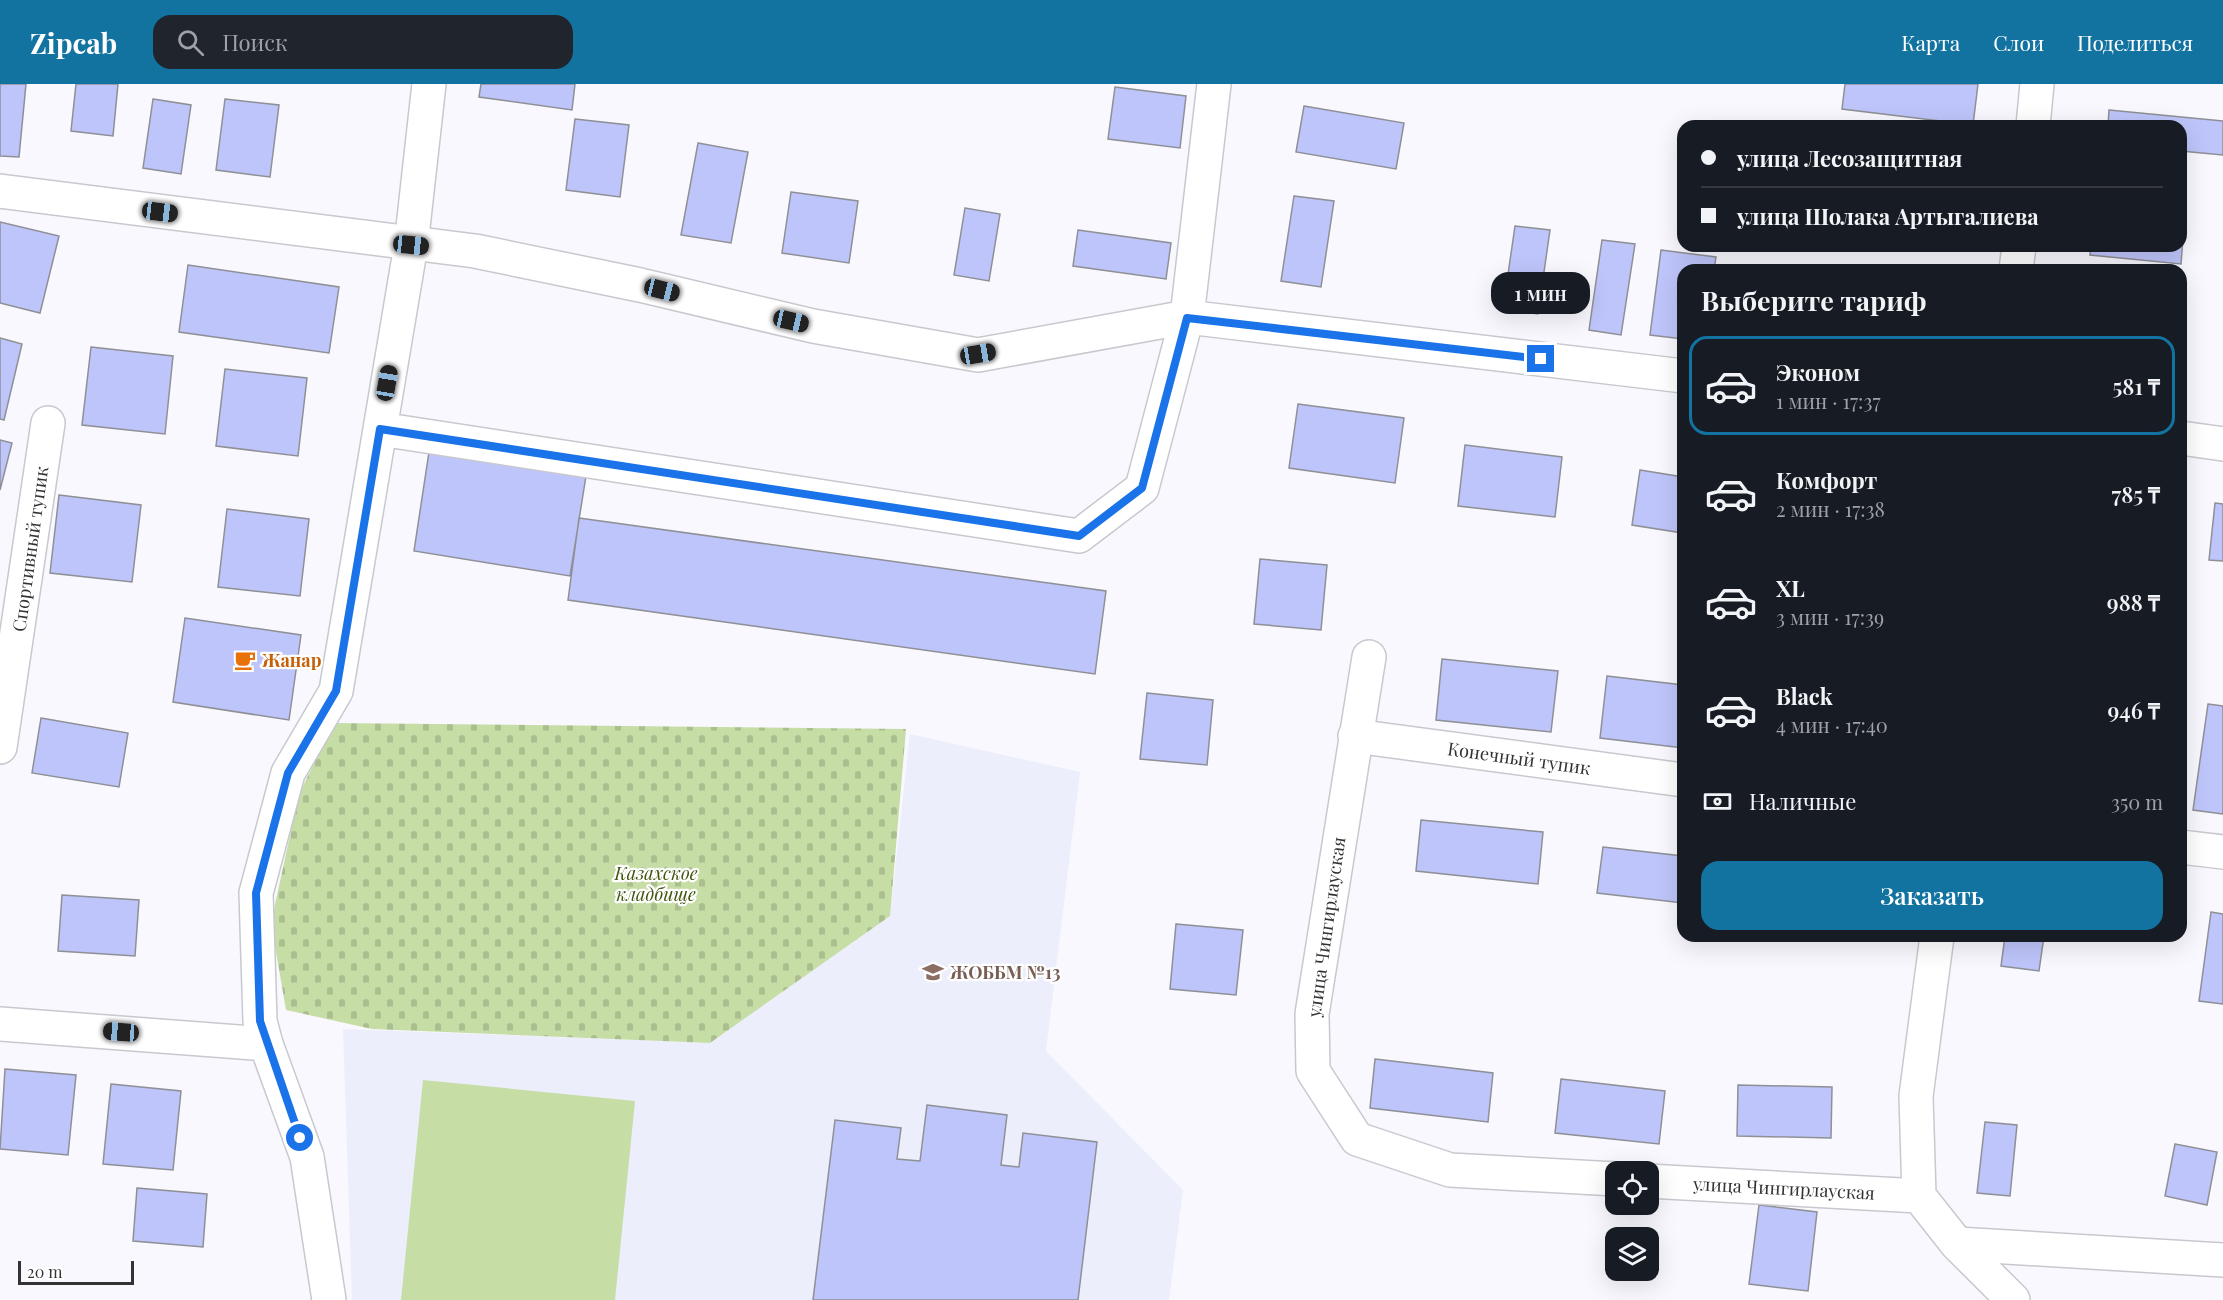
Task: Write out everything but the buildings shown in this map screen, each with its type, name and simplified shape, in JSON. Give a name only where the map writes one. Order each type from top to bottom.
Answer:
[{"type":"street","points":[[329,1300],[307,1157],[266,1044],[260,1021],[256,893],[288,773],[336,691],[411,245],[429,84]]},
{"type":"street","points":[[380,429],[1079,536],[1142,488],[1187,318],[1214,84]]},
{"type":"street","points":[[2034,120],[2037,84]]},
{"type":"street","points":[[0,191],[411,245],[475,251],[640,285],[813,326],[978,354],[1187,318],[1677,375]]},
{"type":"street","name":"Спортивный тупик","points":[[0,747],[48,423]]},
{"type":"street","points":[[2187,439],[2223,444]]},
{"type":"street","name":"улица Чингирлауская","points":[[1369,657],[1312,1014],[1313,1071],[1357,1139],[1450,1170],[1605,1178]]},
{"type":"street","name":"Конечный тупик","points":[[1355,736],[1677,779]]},
{"type":"street","points":[[2187,848],[2223,852]]},
{"type":"street","points":[[1936,942],[1916,1096],[1918,1196],[1957,1244],[2013,1300]]},
{"type":"street","points":[[0,1023],[266,1044]]},
{"type":"street","name":"улица Чингирлауская","points":[[1659,1182],[1918,1196]]},
{"type":"street","points":[[1957,1244],[2223,1260]]},
{"type":"shaded area","name":"ЖОББМ №13","points":[[910,734],[1080,772],[1046,1051],[1183,1190],[1169,1300],[352,1300],[343,1029],[710,1043],[890,916]]},
{"type":"green space","name":"Казахское кладбище","points":[[334,723],[906,729],[890,916],[710,1043],[372,1029],[286,1010],[271,923],[299,794]]},
{"type":"green space","points":[[423,1080],[635,1101],[615,1300],[401,1300]]},
{"type":"place","name":"Жанар","points":[[245,660]]},
{"type":"place","name":"ЖОББМ №13","points":[[933,972]]},
{"type":"route","points":[[300,1138],[260,1021],[256,893],[288,773],[336,691],[380,429],[1079,536],[1119,508],[1142,488],[1187,318],[1541,359]]}]
